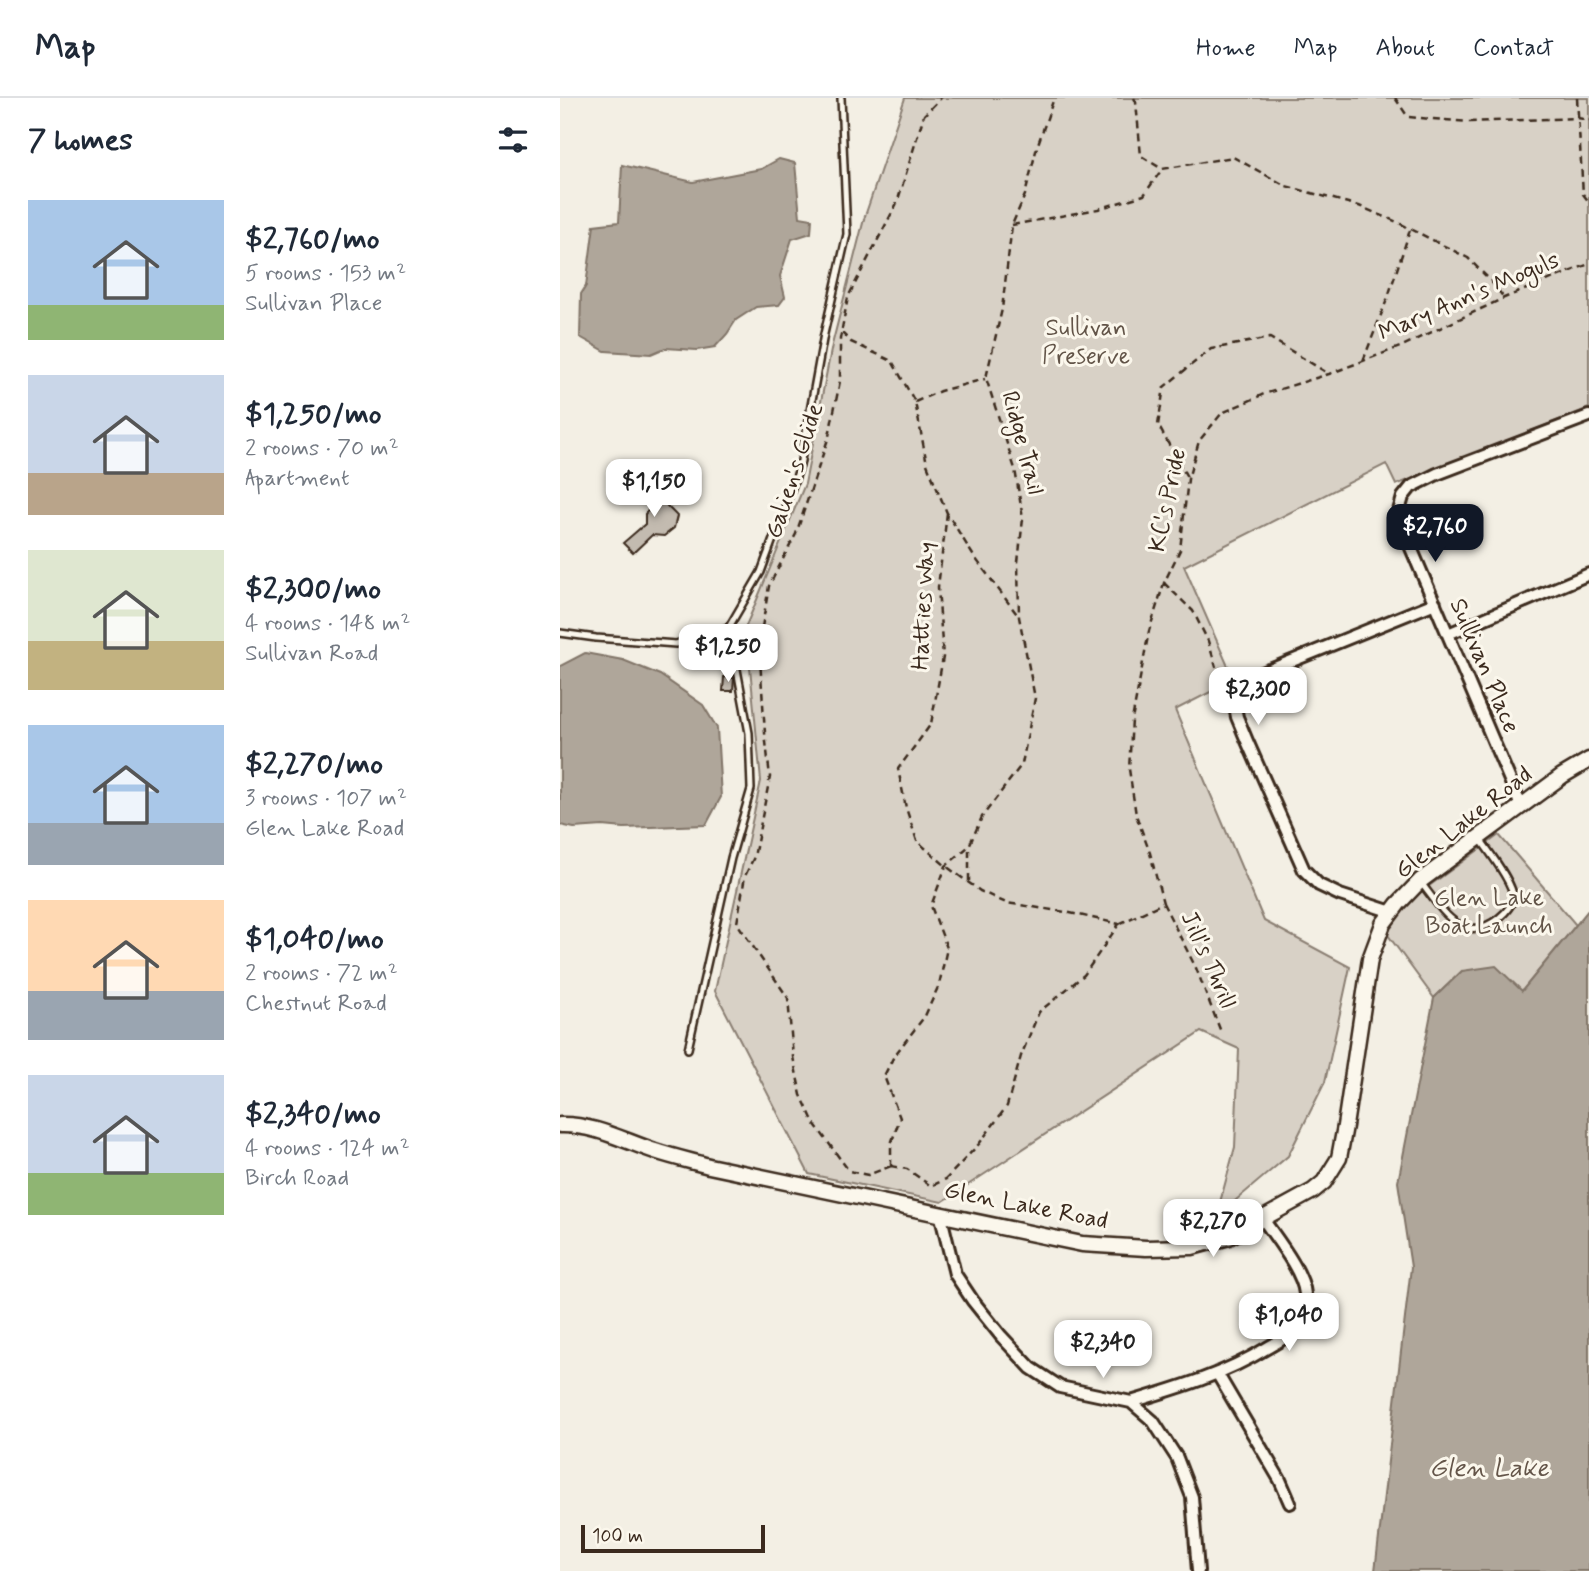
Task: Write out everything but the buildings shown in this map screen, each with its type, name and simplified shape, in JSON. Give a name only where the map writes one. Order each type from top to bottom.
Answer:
[{"type":"street","name":"Sullivan Place","points":[[1521,806],[1400,522],[1399,511],[1403,497],[1411,487],[1437,474],[1589,416]]},
{"type":"street","points":[[1448,634],[1589,573]]},
{"type":"street","points":[[1392,912],[1340,895],[1320,885],[1304,870],[1237,717],[1233,696],[1255,676],[1435,603]]},
{"type":"street","name":"Glen Lake Road","points":[[560,1125],[607,1132],[656,1152],[709,1166],[1082,1244],[1146,1248],[1192,1247],[1228,1237],[1313,1191],[1324,1182],[1339,1158],[1370,959],[1383,924],[1398,904],[1420,881],[1562,776],[1589,760]]},
{"type":"street","points":[[940,1213],[955,1274],[1001,1336],[1031,1368],[1060,1387],[1131,1402],[1153,1421],[1177,1458],[1192,1497],[1198,1571]]},
{"type":"street","points":[[1131,1402],[1205,1379],[1253,1357],[1285,1337],[1298,1320],[1305,1296],[1303,1283],[1263,1219]]},
{"type":"street","points":[[1217,1373],[1280,1480],[1290,1503]]},
{"type":"lane","points":[[688,1049],[731,858],[751,789],[749,733],[729,627],[761,572],[800,466],[824,334],[848,234],[841,98]]},
{"type":"lane","points":[[560,633],[676,644],[729,627]]},
{"type":"lane","points":[[1420,881],[1443,912],[1455,923],[1472,930],[1495,921],[1505,913],[1513,896],[1493,856],[1479,838]]},
{"type":"path","name":"Galien's Glide","points":[[891,1166],[868,1175],[849,1171],[814,1123],[801,1095],[793,1057],[788,998],[737,923],[745,876],[754,857],[770,777],[759,645],[769,586],[796,534],[829,436],[840,381],[841,332],[848,297],[897,203],[924,115],[941,98]]},
{"type":"path","name":"Ridge Trail","points":[[891,1166],[891,1144],[900,1118],[884,1076],[894,1056],[925,1016],[939,985],[947,948],[931,906],[946,866],[969,846],[982,817],[1022,764],[1035,698],[1019,617],[1018,562],[1023,519],[1015,469],[986,378],[1002,309],[1012,225],[1025,195],[1037,147],[1055,98]]},
{"type":"path","points":[[1134,98],[1140,156],[1162,169],[1233,157],[1286,186],[1359,206],[1468,258],[1504,298]]},
{"type":"path","points":[[1395,98],[1408,117],[1469,122],[1577,118],[1589,120]]},
{"type":"path","points":[[1577,98],[1583,194],[1589,202]]},
{"type":"path","points":[[1012,225],[1098,209],[1144,195],[1162,169]]},
{"type":"path","points":[[1363,361],[1410,230]]},
{"type":"path","name":"Mary Ann's Moguls","points":[[1363,361],[1400,347],[1504,298],[1589,264]]},
{"type":"path","points":[[841,332],[852,342],[892,361],[915,402],[927,464],[947,513],[973,555],[1019,617]]},
{"type":"path","points":[[1188,480],[1158,425],[1164,387],[1211,349],[1270,338],[1329,373]]},
{"type":"path","name":"KC's Pride","points":[[1163,903],[1136,814],[1129,769],[1132,720],[1149,631],[1164,583],[1180,550],[1188,480],[1199,441],[1222,413],[1264,394],[1363,361]]},
{"type":"path","points":[[915,402],[940,391],[986,378]]},
{"type":"path","name":"Hatties Way","points":[[947,513],[938,587],[943,657],[931,724],[898,769],[906,808],[917,841],[981,891],[1006,903],[1066,912],[1119,924]]},
{"type":"path","points":[[1164,583],[1193,611],[1208,641],[1216,667]]},
{"type":"path","points":[[969,846],[969,882]]},
{"type":"path","points":[[891,1166],[907,1169],[931,1186],[946,1179],[1007,1106],[1021,1056],[1039,1012],[1084,975],[1119,924],[1163,903]]},
{"type":"path","name":"Jill's Thrill","points":[[1163,903],[1196,968],[1221,1032]]},
{"type":"green space","name":"Sullivan Preserve","points":[[905,98],[1589,98],[1589,408],[1396,485],[1386,464],[1184,566],[1234,680],[1175,710],[1264,921],[1350,967],[1325,1082],[1288,1156],[1216,1217],[1235,1147],[1239,1049],[1201,1032],[942,1202],[809,1174],[715,991],[761,781],[746,626],[805,484],[832,345],[864,219]]},
{"type":"green space","name":"Glen Lake Boat Launch","points":[[1499,835],[1576,925],[1522,991],[1462,971],[1434,998],[1388,935],[1393,918],[1414,897]]},
{"type":"water","points":[[779,159],[795,163],[800,217],[812,219],[811,233],[792,239],[780,276],[785,297],[779,305],[756,307],[736,320],[715,347],[697,350],[665,348],[651,354],[605,351],[580,337],[581,294],[586,286],[594,225],[619,222],[622,165],[693,182],[761,169]]},
{"type":"water","points":[[585,653],[623,660],[660,675],[703,705],[717,728],[721,797],[706,825],[574,828],[560,825],[560,666]]},
{"type":"water","name":"Glen Lake","points":[[1589,909],[1589,1571],[1375,1571],[1411,1267],[1398,1182],[1434,998],[1462,971],[1496,966],[1522,991]]}]
